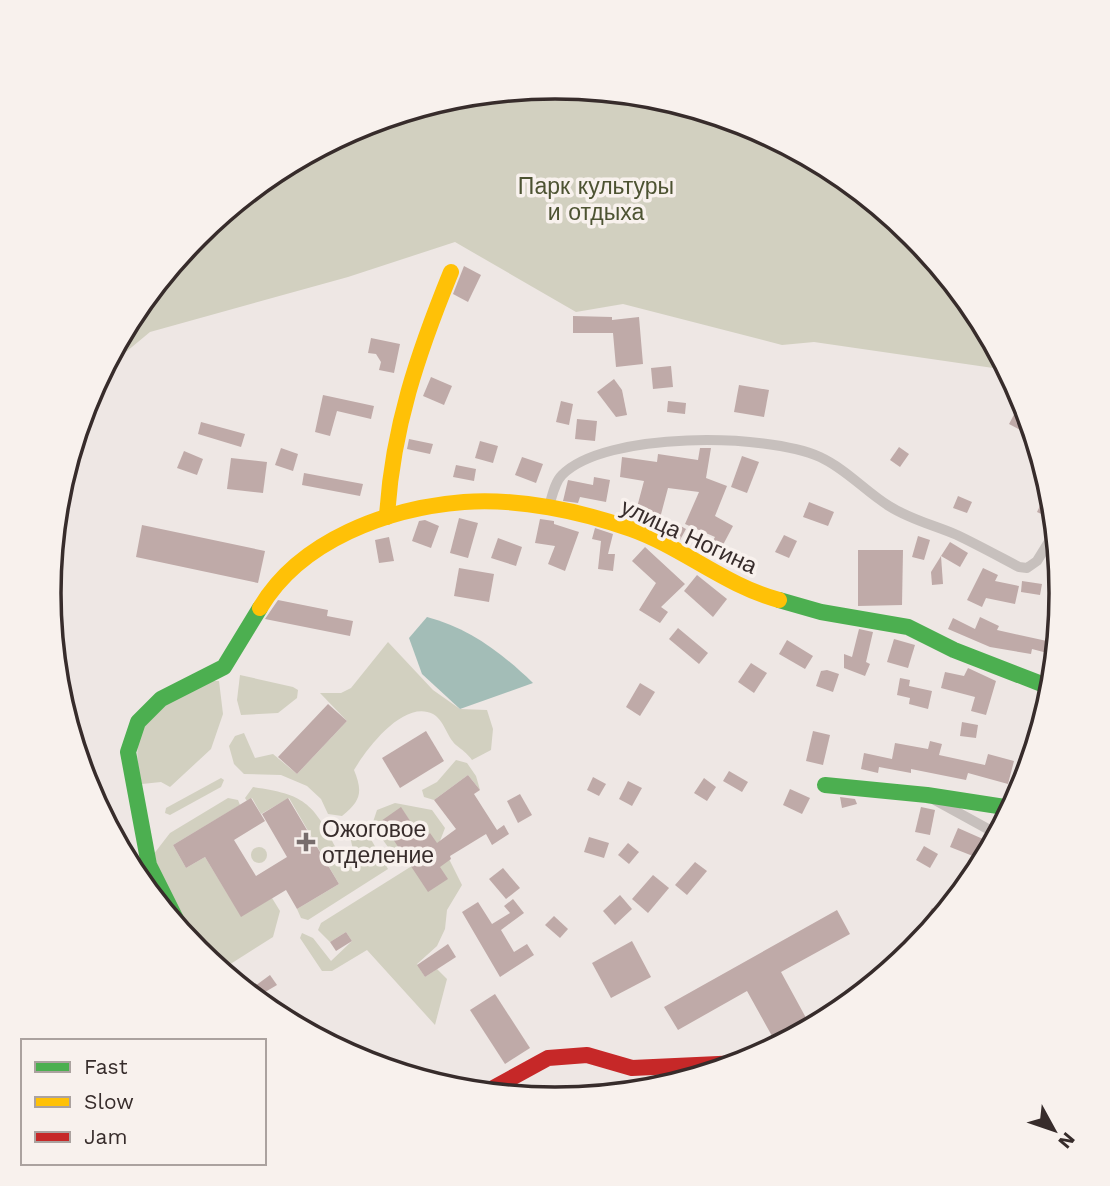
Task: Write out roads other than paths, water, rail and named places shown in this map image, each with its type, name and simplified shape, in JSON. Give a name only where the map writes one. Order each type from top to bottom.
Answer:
[{"type":"street","points":[[387,517],[388,466],[400,410],[418,350],[451,271]]},
{"type":"street","points":[[548,509],[562,475],[597,456],[624,448],[738,439],[819,457],[856,479],[887,505],[911,519],[956,534],[1019,567],[1027,568],[1037,561],[1047,546]]},
{"type":"street","name":"улица Ногина","points":[[164,895],[149,865],[128,752],[138,722],[161,699],[224,667],[265,599],[303,558],[329,542],[387,517],[464,502],[507,503],[591,516],[634,530],[766,597],[821,612],[908,627],[954,650],[1040,683]]},
{"type":"street","points":[[825,785],[927,795],[1000,806]]},
{"type":"street","points":[[927,795],[989,829]]},
{"type":"street","points":[[501,1084],[548,1058],[587,1055],[632,1068],[701,1065]]},
{"type":"water","points":[[427,617],[457,628],[484,643],[533,683],[460,709],[422,674],[409,638]]},
{"type":"place","name":"Ожоговое отделение","points":[[306,842]]},
{"type":"park label","name":"Парк культуры и отдыха","points":[[596,199]]}]
